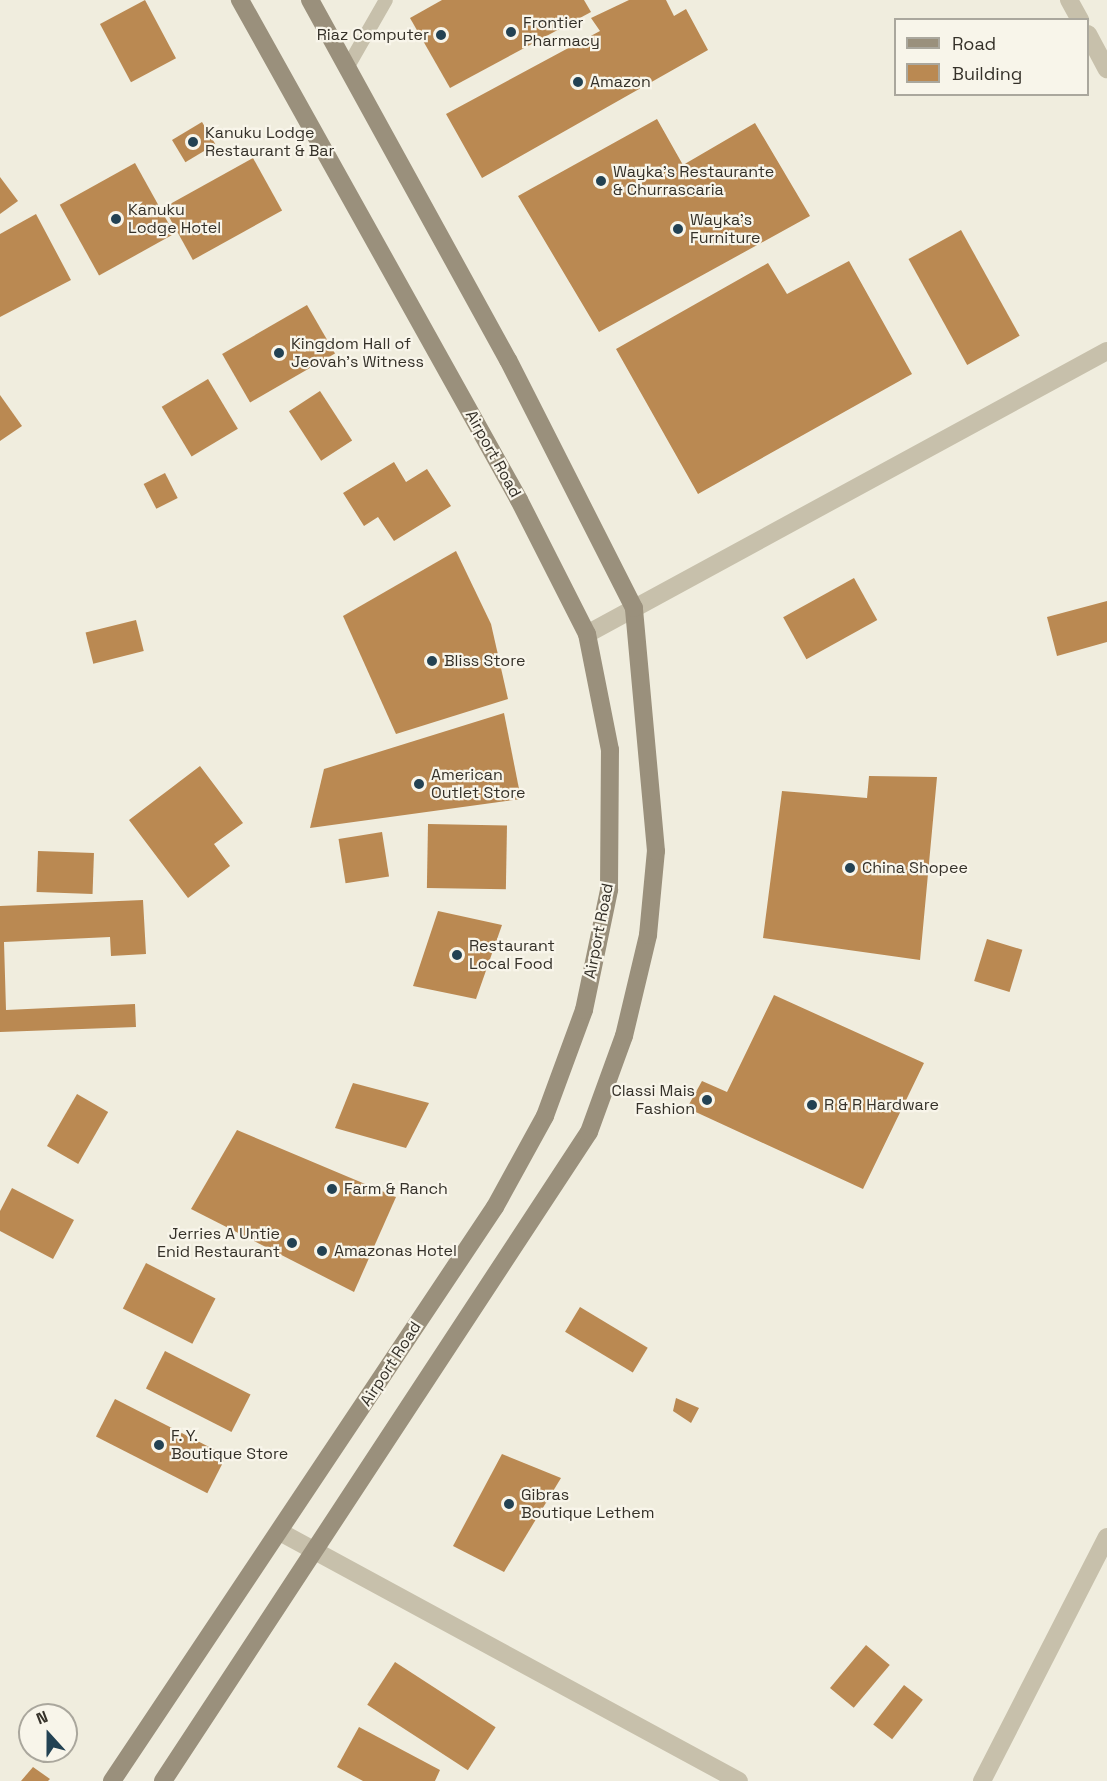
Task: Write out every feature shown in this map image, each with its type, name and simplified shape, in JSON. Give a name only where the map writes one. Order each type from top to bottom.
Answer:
[{"type":"street","name":"Airport Road","points":[[112,1781],[495,1207],[545,1116],[584,1010],[609,866],[610,750],[587,634],[519,500],[240,0]]},
{"type":"street","points":[[163,1781],[589,1132],[624,1036],[648,935],[656,851],[634,608],[557,453],[310,0]]},
{"type":"street","points":[[1069,0],[1079,18]]},
{"type":"street","points":[[1089,36],[1107,69]]},
{"type":"street","points":[[587,634],[1107,351]]},
{"type":"street","points":[[280,1532],[739,1781]]},
{"type":"street","points":[[982,1781],[1107,1537]]},
{"type":"lane","points":[[347,68],[386,0]]},
{"type":"building","points":[[145,0],[176,58],[131,82],[100,24]]},
{"type":"building","name":"Frontier Pharmacy","points":[[442,0],[584,0],[591,12],[450,88],[410,18]]},
{"type":"building","name":"Amazon","points":[[629,0],[666,0],[674,16],[686,9],[708,50],[482,178],[446,114],[600,31],[591,18]]},
{"type":"building","name":"Wayka's Furniture","points":[[657,119],[683,165],[755,123],[810,216],[599,332],[518,196]]},
{"type":"building","name":"Kanuku Lodge Restaurant & Bar","points":[[202,122],[215,144],[185,162],[172,140]]},
{"type":"building","name":"Kanuku Lodge Hotel","points":[[253,158],[282,210],[193,260],[164,207]]},
{"type":"building","name":"Kanuku Lodge Hotel","points":[[135,163],[174,234],[99,276],[60,205]]},
{"type":"building","points":[[0,177],[18,201],[0,214]]},
{"type":"building","points":[[36,214],[71,280],[0,317],[0,234]]},
{"type":"building","points":[[961,230],[1020,336],[967,365],[909,259]]},
{"type":"building","points":[[849,261],[912,374],[698,494],[616,349],[768,263],[787,294]]},
{"type":"building","name":"Kingdom Hall of Jeovah's Witness","points":[[307,305],[335,353],[250,402],[222,354]]},
{"type":"building","points":[[208,379],[238,429],[192,457],[162,407]]},
{"type":"building","points":[[320,391],[352,440],[321,461],[289,411]]},
{"type":"building","points":[[0,395],[22,426],[0,441]]},
{"type":"building","points":[[394,462],[406,482],[427,469],[451,506],[394,541],[378,517],[364,526],[343,493]]},
{"type":"building","points":[[165,473],[178,498],[156,509],[144,484]]},
{"type":"building","name":"Bliss Store","points":[[456,551],[491,624],[508,699],[396,734],[343,616]]},
{"type":"building","points":[[854,578],[877,620],[806,659],[783,617]]},
{"type":"building","points":[[1107,601],[1107,642],[1057,656],[1047,617]]},
{"type":"building","points":[[136,620],[144,651],[93,664],[86,633]]},
{"type":"building","name":"American Outlet Store","points":[[504,713],[521,799],[310,828],[324,769]]},
{"type":"building","points":[[200,766],[243,823],[214,844],[230,866],[188,898],[129,820]]},
{"type":"building","name":"China Shopee","points":[[869,776],[937,777],[920,960],[763,938],[782,791],[867,798]]},
{"type":"building","points":[[428,824],[507,825],[506,889],[427,888]]},
{"type":"building","points":[[382,832],[389,876],[346,883],[339,839]]},
{"type":"building","points":[[38,851],[94,853],[93,894],[37,892]]},
{"type":"building","points":[[143,900],[146,954],[111,956],[110,937],[4,942],[6,1010],[135,1004],[136,1027],[0,1032],[0,906]]},
{"type":"building","name":"Restaurant Local Food","points":[[438,911],[502,925],[476,999],[413,986]]},
{"type":"building","points":[[987,939],[1022,950],[1010,992],[974,981]]},
{"type":"building","name":"R & R Hardware","points":[[774,995],[924,1063],[863,1189],[687,1108],[702,1081],[727,1092]]},
{"type":"building","points":[[353,1083],[429,1103],[406,1148],[335,1128]]},
{"type":"building","points":[[77,1094],[108,1112],[78,1164],[47,1146]]},
{"type":"building","name":"Amazonas Hotel","points":[[237,1130],[396,1197],[354,1292],[191,1209]]},
{"type":"building","points":[[12,1188],[74,1220],[53,1259],[0,1231],[0,1211]]},
{"type":"building","points":[[146,1263],[215,1298],[192,1344],[123,1308]]},
{"type":"building","points":[[580,1307],[648,1348],[633,1373],[565,1332]]},
{"type":"building","points":[[165,1351],[251,1395],[231,1432],[146,1388]]},
{"type":"building","points":[[676,1398],[699,1408],[691,1423],[673,1411]]},
{"type":"building","name":"F. Y. Boutique Store","points":[[115,1399],[226,1456],[207,1493],[96,1436]]},
{"type":"building","name":"Gibras Boutique Lethem","points":[[502,1454],[561,1478],[504,1572],[453,1546]]},
{"type":"building","points":[[866,1645],[890,1665],[854,1708],[830,1688]]},
{"type":"building","points":[[395,1662],[496,1727],[468,1770],[367,1705]]},
{"type":"building","points":[[904,1685],[923,1700],[892,1739],[873,1724]]},
{"type":"building","points":[[359,1727],[440,1770],[435,1781],[363,1781],[337,1767]]},
{"type":"building","points":[[33,1767],[50,1779],[48,1781],[21,1781]]},
{"type":"place","name":"Frontier Pharmacy","points":[[511,32]]},
{"type":"place","name":"Riaz Computer","points":[[441,35]]},
{"type":"place","name":"Amazon","points":[[578,82]]},
{"type":"place","name":"Kanuku Lodge Restaurant & Bar","points":[[193,142]]},
{"type":"place","name":"Wayka's Restaurante & Churrascaria","points":[[601,181]]},
{"type":"place","name":"Kanuku Lodge Hotel","points":[[116,219]]},
{"type":"place","name":"Wayka's Furniture","points":[[678,229]]},
{"type":"place","name":"Kingdom Hall of Jeovah's Witness","points":[[279,353]]},
{"type":"place","name":"Bliss Store","points":[[432,661]]},
{"type":"place","name":"American Outlet Store","points":[[419,784]]},
{"type":"place","name":"China Shopee","points":[[850,868]]},
{"type":"place","name":"Restaurant Local Food","points":[[457,955]]},
{"type":"place","name":"Classi Mais Fashion","points":[[707,1100]]},
{"type":"place","name":"R & R Hardware","points":[[812,1105]]},
{"type":"place","name":"Farm & Ranch","points":[[332,1189]]},
{"type":"place","name":"Jerries A Untie Enid Restaurant","points":[[292,1243]]},
{"type":"place","name":"Amazonas Hotel","points":[[322,1251]]},
{"type":"place","name":"F. Y. Boutique Store","points":[[159,1445]]},
{"type":"place","name":"Gibras Boutique Lethem","points":[[509,1504]]}]
